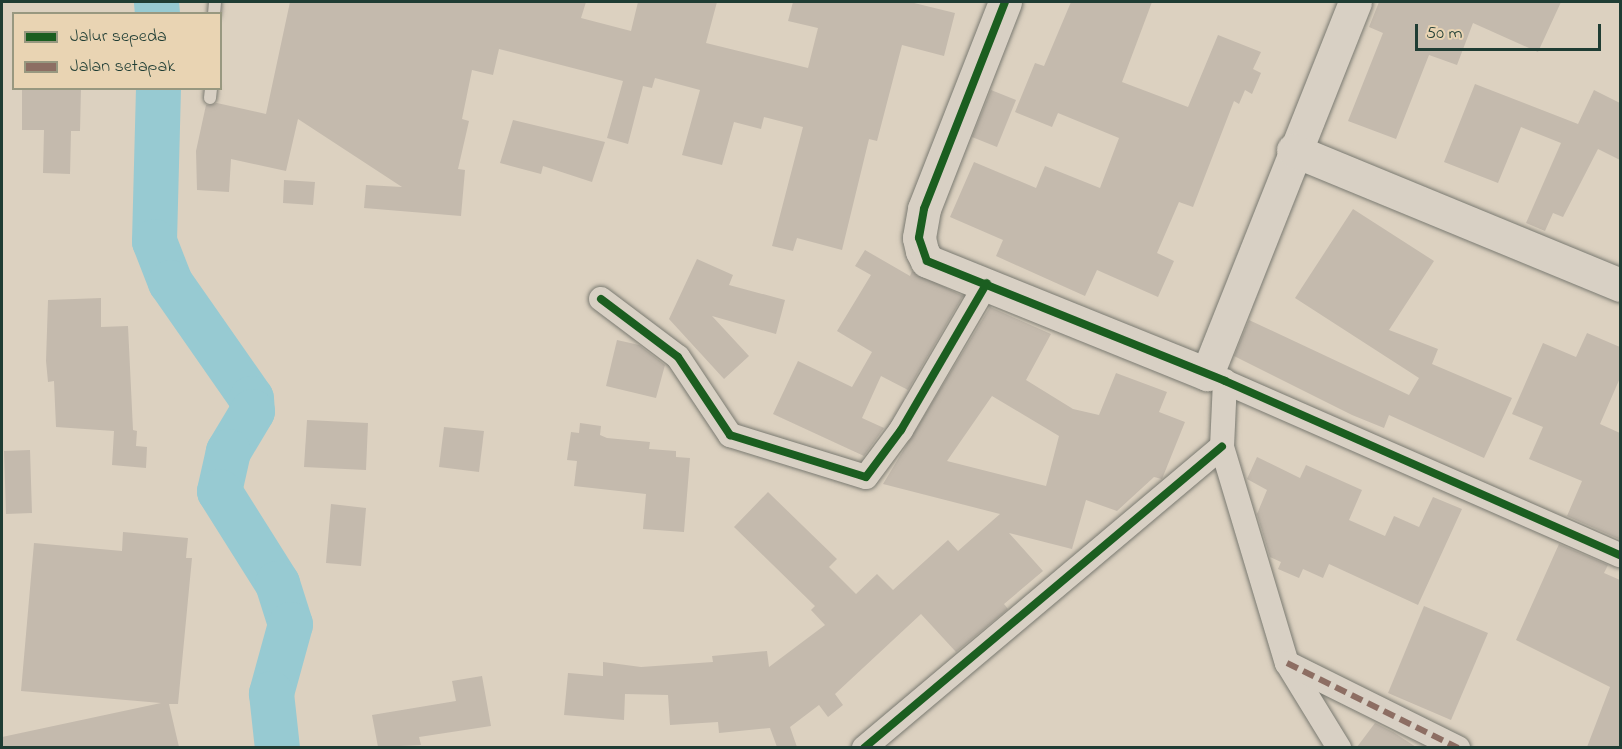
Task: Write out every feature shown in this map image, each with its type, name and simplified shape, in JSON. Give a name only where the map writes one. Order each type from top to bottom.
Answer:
[{"type":"street","points":[[1005,2],[924,209],[918,238],[927,261],[987,283],[1216,377],[1620,555]]},
{"type":"street","points":[[1339,747],[1287,663],[1222,447],[1216,377],[1293,150],[1355,2]]},
{"type":"street","points":[[1293,150],[1620,285]]},
{"type":"street","points":[[601,299],[678,357],[730,435],[866,477],[901,430],[987,283]]},
{"type":"street","points":[[864,747],[1222,447]]},
{"type":"street","points":[[1287,663],[1458,747]]},
{"type":"building","points":[[290,2],[586,2],[581,18],[631,31],[638,2],[717,2],[706,43],[808,68],[818,28],[788,21],[793,2],[910,2],[955,13],[944,56],[902,45],[877,141],[869,139],[842,250],[797,238],[793,251],[772,246],[803,127],[764,117],[761,129],[734,122],[722,165],[682,155],[700,90],[655,78],[652,88],[643,86],[628,144],[607,138],[623,81],[499,49],[493,75],[472,70],[462,119],[469,121],[458,169],[465,170],[461,216],[364,208],[366,185],[402,187],[298,119],[286,171],[231,159],[229,192],[197,190],[196,151],[206,105],[217,103],[266,114]]},
{"type":"building","points":[[1071,2],[1152,2],[1122,82],[1188,107],[1218,35],[1261,52],[1253,69],[1261,73],[1252,94],[1245,90],[1239,104],[1234,101],[1193,207],[1179,202],[1157,253],[1174,261],[1158,297],[1097,270],[1085,296],[996,256],[1003,240],[950,217],[974,162],[1036,188],[1045,166],[1100,188],[1119,138],[1058,113],[1052,127],[1015,112],[1035,63],[1044,66]]},
{"type":"building","points":[[1379,2],[1561,2],[1538,52],[1473,23],[1457,65],[1429,55],[1396,139],[1348,121],[1383,33],[1369,27]]},
{"type":"building","points":[[1475,84],[1578,124],[1594,90],[1620,103],[1620,160],[1598,149],[1563,217],[1553,213],[1545,231],[1526,223],[1561,143],[1521,127],[1498,183],[1444,162]]},
{"type":"building","points":[[22,90],[81,90],[80,131],[71,131],[70,174],[43,173],[44,130],[22,130]]},
{"type":"building","points":[[991,90],[1016,100],[997,147],[972,137]]},
{"type":"building","points":[[513,120],[605,142],[592,182],[543,166],[541,174],[500,163]]},
{"type":"building","points":[[284,180],[315,182],[313,205],[283,203]]},
{"type":"building","points":[[1353,209],[1434,261],[1389,330],[1438,349],[1432,364],[1512,398],[1484,458],[1389,415],[1384,428],[1352,415],[1234,356],[1249,320],[1409,395],[1419,378],[1295,298]]},
{"type":"building","points":[[865,250],[910,276],[912,271],[963,296],[908,390],[881,376],[862,418],[884,428],[864,456],[773,414],[798,361],[852,387],[872,352],[837,331],[871,275],[855,266]]},
{"type":"building","points":[[697,259],[733,275],[729,285],[785,300],[776,334],[712,316],[749,356],[724,379],[669,319]]},
{"type":"building","points":[[101,298],[101,327],[128,326],[133,430],[137,431],[136,446],[147,447],[146,468],[112,465],[114,431],[56,427],[54,381],[48,382],[46,361],[48,300]]},
{"type":"building","points":[[990,307],[1051,334],[1026,380],[1073,409],[1099,415],[1116,373],[1167,392],[1159,412],[1185,422],[1162,479],[1154,477],[1117,511],[1086,500],[1072,549],[1009,533],[1043,571],[1004,604],[1008,609],[956,652],[921,614],[835,694],[843,705],[828,717],[819,705],[790,727],[797,747],[777,747],[770,728],[719,733],[718,722],[670,725],[668,695],[625,694],[624,720],[564,715],[568,673],[603,676],[603,662],[641,667],[713,662],[712,656],[767,651],[769,667],[825,625],[811,610],[815,606],[734,527],[768,492],[837,559],[829,567],[856,594],[877,574],[893,590],[948,540],[958,551],[1000,514],[883,484]],"holes":[[[992,396],[1059,436],[1046,486],[947,461]]]},
{"type":"building","points":[[1587,333],[1620,347],[1620,378],[1600,424],[1620,433],[1619,539],[1567,516],[1582,481],[1529,459],[1543,427],[1512,414],[1543,343],[1576,357]]},
{"type":"building","points":[[617,340],[639,345],[665,365],[656,398],[606,386]]},
{"type":"building","points":[[307,420],[368,423],[366,470],[304,467]]},
{"type":"building","points":[[580,423],[601,426],[600,435],[607,438],[650,442],[649,449],[676,451],[676,457],[690,458],[684,532],[643,529],[646,494],[574,486],[577,461],[567,460],[571,432],[579,433]]},
{"type":"building","points":[[444,427],[484,431],[479,472],[439,467]]},
{"type":"building","points":[[30,450],[32,513],[6,514],[4,451]]},
{"type":"building","points":[[1257,457],[1300,478],[1306,465],[1362,490],[1349,520],[1385,536],[1394,516],[1419,527],[1433,497],[1462,509],[1418,605],[1329,564],[1323,578],[1303,569],[1299,578],[1278,569],[1281,562],[1270,557],[1257,514],[1267,490],[1247,479]]},
{"type":"building","points":[[331,504],[366,508],[361,566],[326,563]]},
{"type":"building","points":[[123,532],[188,538],[186,558],[192,558],[178,704],[169,704],[179,747],[2,747],[2,737],[161,703],[21,691],[34,543],[122,551]]},
{"type":"building","points":[[1559,544],[1608,565],[1604,573],[1620,580],[1620,747],[1587,747],[1610,687],[1516,640]]},
{"type":"building","points":[[1424,606],[1488,633],[1451,720],[1388,693]]},
{"type":"building","points":[[482,676],[491,726],[419,737],[421,745],[378,747],[372,715],[456,701],[452,681]]},
{"type":"building","points":[[1375,723],[1393,732],[1416,747],[1357,747]]},
{"type":"waterway","points":[[156,2],[157,12]]},
{"type":"waterway","points":[[158,90],[154,241],[170,282],[251,398],[252,411],[228,451],[219,491],[277,583],[290,624],[271,693],[277,748]]},
{"type":"marked path","points":[[1287,663],[1458,748]]},
{"type":"cycle path","points":[[1005,2],[924,209],[919,238],[927,261],[1225,381],[1620,555]]},
{"type":"cycle path","points":[[601,299],[678,357],[730,435],[866,477],[901,430],[987,283]]},
{"type":"cycle path","points":[[864,748],[1222,447]]}]
